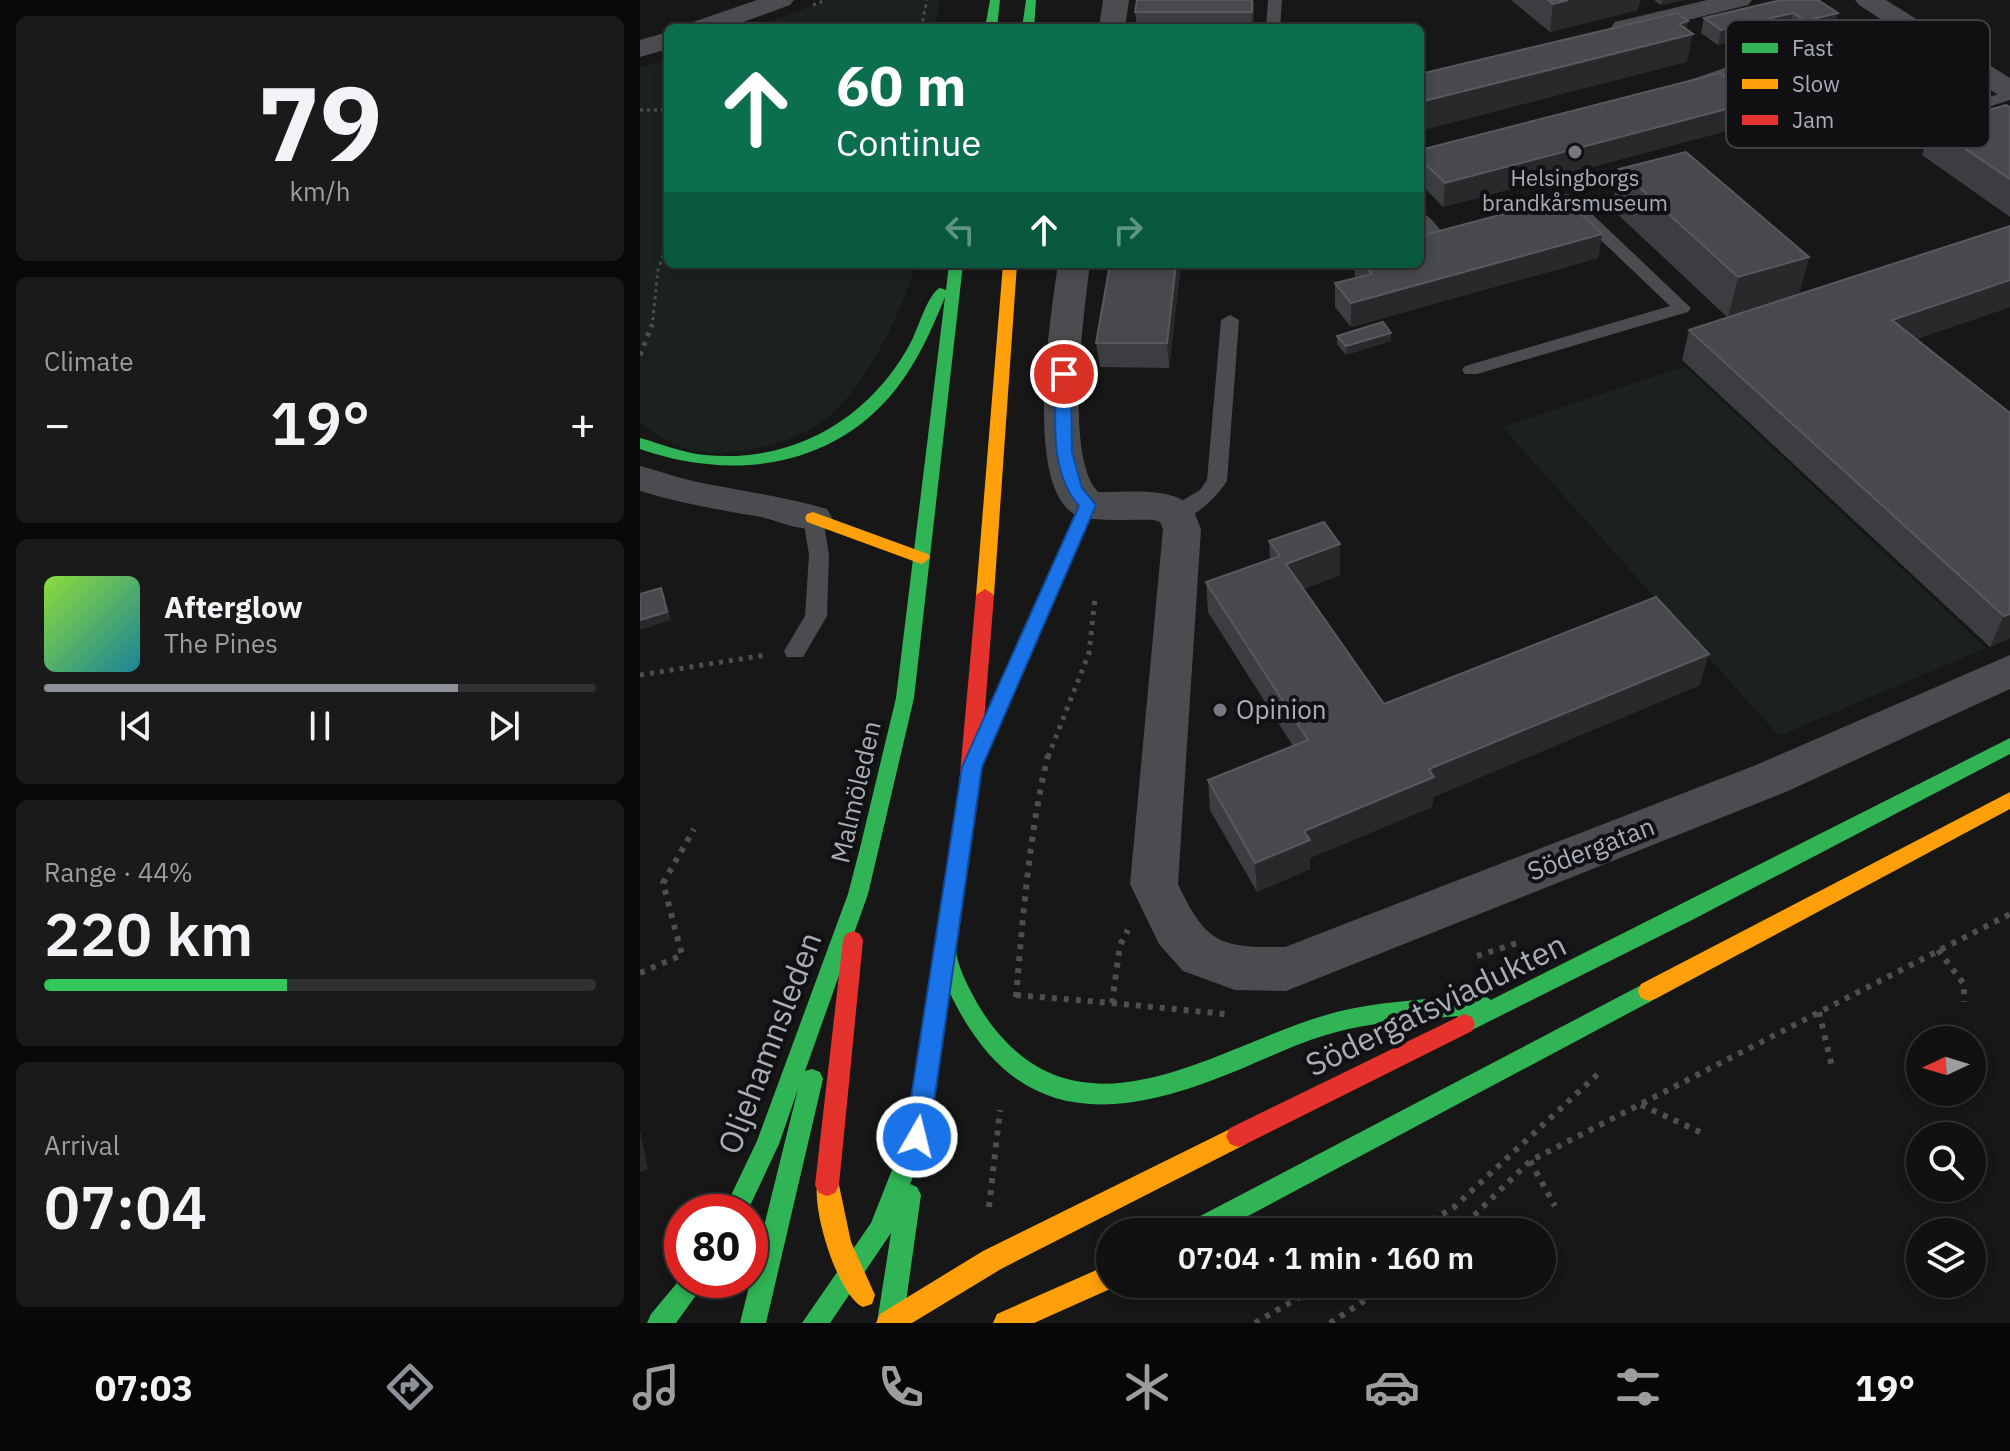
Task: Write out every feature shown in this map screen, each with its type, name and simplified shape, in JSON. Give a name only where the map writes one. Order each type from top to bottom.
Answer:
[{"type":"main road","points":[[992,24],[995,0]]},
{"type":"main road","points":[[1028,24],[1031,0]]},
{"type":"main road","points":[[640,443],[661,454],[688,462],[743,463],[811,443],[857,419],[896,379],[923,336],[951,268]]},
{"type":"main road","name":"Malmöleden","points":[[753,1323],[905,698],[953,268]]},
{"type":"main road","points":[[891,1323],[972,767],[1010,268]]},
{"type":"main road","points":[[972,767],[1088,505]]},
{"type":"main road","points":[[813,518],[850,529],[922,558]]},
{"type":"main road","name":"Södergatsviadukten","points":[[891,1323],[992,1260],[1513,1000],[2010,745]]},
{"type":"main road","points":[[1220,1218],[2010,800]]},
{"type":"main road","points":[[858,894],[827,1185],[834,1234],[850,1274],[866,1299],[891,1323]]},
{"type":"main road","name":"Oljehamnsleden","points":[[743,1194],[767,1144],[858,894]]},
{"type":"main road","points":[[944,948],[956,992],[968,1017],[1005,1064],[1032,1080],[1056,1089],[1087,1093],[1134,1092],[1176,1083],[1343,1020],[1513,1000]]},
{"type":"main road","points":[[815,1323],[880,1231],[917,1137]]},
{"type":"main road","points":[[1006,1323],[1096,1284]]},
{"type":"main road","points":[[1074,1313],[1096,1292]]},
{"type":"main road","points":[[660,1323],[680,1298]]},
{"type":"street","points":[[713,24],[781,0]]},
{"type":"street","points":[[1113,24],[1116,0]]},
{"type":"street","points":[[1602,33],[1739,0]]},
{"type":"street","points":[[1868,0],[1899,20]]},
{"type":"street","points":[[640,49],[664,41]]},
{"type":"street","points":[[1990,79],[2010,92]]},
{"type":"street","points":[[1074,268],[1064,348],[1064,452],[1074,489],[1088,505],[1159,507],[1175,514],[1182,529],[1154,884]]},
{"type":"street","points":[[640,478],[697,495],[763,505],[813,518]]},
{"type":"street","name":"Södergatan","points":[[1154,884],[1173,929],[1200,958],[1244,971],[1286,969],[1772,778],[2010,671]]},
{"type":"lane","points":[[1273,24],[1275,0]]},
{"type":"lane","points":[[1681,84],[1726,73]]},
{"type":"lane","points":[[1990,99],[2010,92]]},
{"type":"lane","points":[[1471,370],[1682,308],[1567,199],[1523,211]]},
{"type":"lane","points":[[1175,514],[1207,495],[1217,481],[1230,320]]},
{"type":"lane","points":[[795,651],[816,616],[819,555],[813,518]]},
{"type":"path","points":[[922,24],[927,0]]},
{"type":"path","points":[[640,110],[664,110]]},
{"type":"path","points":[[640,355],[654,326],[657,264],[664,250]]},
{"type":"path","points":[[992,1260],[988,1216],[1037,807],[1048,756],[1089,653],[1096,593]]},
{"type":"path","points":[[640,675],[795,651]]},
{"type":"path","points":[[640,973],[682,955],[663,883],[694,829]]},
{"type":"path","points":[[1016,995],[1112,1003],[1120,945],[1154,884]]},
{"type":"path","points":[[1471,1218],[1530,1161],[2010,914]]},
{"type":"path","points":[[1938,950],[1964,984],[1964,1002]]},
{"type":"path","points":[[1819,1012],[1832,1067]]},
{"type":"path","points":[[1436,1218],[1453,1208],[1600,1073],[1614,1065]]},
{"type":"path","points":[[1640,1105],[1700,1132]]},
{"type":"path","points":[[1530,1161],[1555,1206]]},
{"type":"path","points":[[1255,1323],[1298,1298]]},
{"type":"path","points":[[1330,1323],[1368,1298]]},
{"type":"shaded area","points":[[829,0],[940,0],[936,24],[763,24]]},
{"type":"shaded area","points":[[664,59],[664,268],[914,268],[903,301],[862,379],[837,409],[822,421],[783,441],[738,452],[695,451],[666,441],[640,422],[640,68]]},
{"type":"shaded area","points":[[1685,366],[1986,648],[1779,736],[1502,427]]},
{"type":"building","points":[[1137,0],[1252,0],[1252,12],[1135,12]]},
{"type":"building","points":[[1781,0],[1818,0],[1838,13],[1809,20],[1793,13],[1763,20],[1726,20],[1726,29],[1721,30],[1704,18]]},
{"type":"building","points":[[1677,13],[1688,21],[1679,24],[1693,34],[1424,101],[1424,73]]},
{"type":"building","points":[[1720,73],[1726,78],[1726,109],[1445,183],[1424,163],[1424,149]]},
{"type":"building","points":[[2006,105],[2010,107],[2010,179],[1964,148],[1990,148],[1990,109]]},
{"type":"building","points":[[1686,152],[1809,257],[1738,277],[1619,169]]},
{"type":"building","points":[[1564,198],[1602,234],[1351,303],[1335,283],[1372,274],[1367,268],[1424,268],[1424,235]]},
{"type":"building","points":[[2010,226],[2010,280],[1892,320],[2010,413],[2010,614],[2004,616],[1689,330]]},
{"type":"building","points":[[1109,268],[1176,268],[1167,343],[1096,343]]},
{"type":"building","points":[[1383,322],[1391,333],[1346,346],[1337,336]]},
{"type":"building","points":[[1324,522],[1340,544],[1286,564],[1384,704],[1656,597],[1709,654],[1429,769],[1434,777],[1304,831],[1310,840],[1255,863],[1208,780],[1308,740],[1206,582],[1280,556],[1269,541]]},
{"type":"building","points":[[661,588],[667,612],[640,620],[640,594]]},
{"type":"traffic: fast","points":[[992,24],[995,0]]},
{"type":"traffic: fast","points":[[1028,24],[1031,0]]},
{"type":"traffic: fast","points":[[743,1194],[767,1144],[858,894],[905,698],[956,268]]},
{"type":"traffic: fast","points":[[640,443],[671,454],[735,462],[766,459],[797,451],[826,438],[854,421],[879,399],[899,375],[940,292]]},
{"type":"traffic: fast","points":[[986,736],[1088,505]]},
{"type":"traffic: fast","points":[[1464,1024],[1687,913],[2010,745]]},
{"type":"traffic: fast","points":[[815,1323],[880,1231],[917,1137],[969,785]]},
{"type":"traffic: fast","points":[[944,948],[960,991],[979,1026],[1001,1054],[1027,1075],[1057,1088],[1092,1094],[1132,1092],[1177,1082],[1306,1031],[1344,1020],[1383,1013],[1482,1004]]},
{"type":"traffic: fast","points":[[1220,1218],[1649,991]]},
{"type":"traffic: fast","points":[[753,1323],[812,1079]]},
{"type":"traffic: fast","points":[[890,1323],[909,1195]]},
{"type":"traffic: fast","points":[[660,1323],[680,1298]]},
{"type":"traffic: slow","points":[[985,595],[1010,268]]},
{"type":"traffic: slow","points":[[813,518],[922,558]]},
{"type":"traffic: slow","points":[[1649,991],[2010,800]]},
{"type":"traffic: slow","points":[[889,1323],[992,1260],[1238,1136]]},
{"type":"traffic: slow","points":[[827,1185],[839,1242],[863,1295]]},
{"type":"traffic: slow","points":[[1006,1323],[1096,1282]]},
{"type":"traffic: jam","points":[[969,785],[985,595]]},
{"type":"traffic: jam","points":[[827,1185],[853,940]]},
{"type":"traffic: jam","points":[[1238,1136],[1464,1024]]},
{"type":"place","name":"Helsingborgs brandkårsmuseum","points":[[1575,152]]},
{"type":"place","name":"Opinion","points":[[1220,710]]},
{"type":"route","points":[[917,1137],[972,767],[1088,505],[1074,489],[1064,452],[1064,374]]}]
